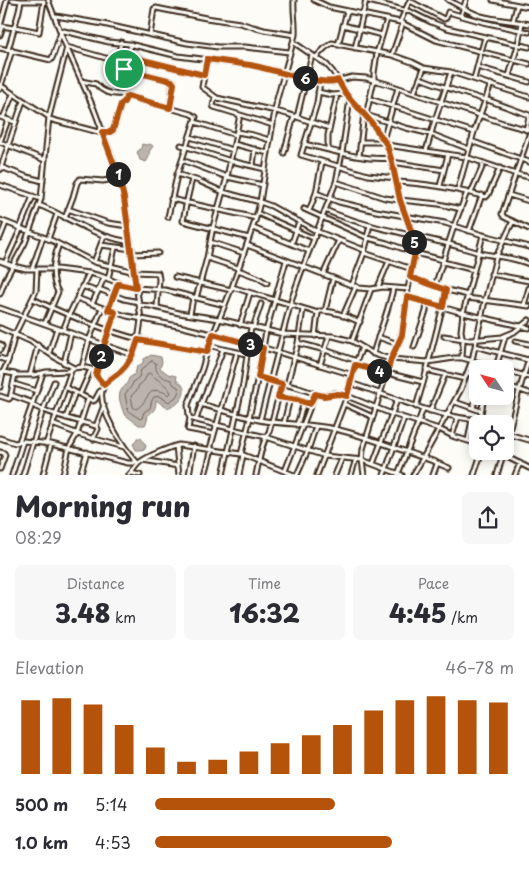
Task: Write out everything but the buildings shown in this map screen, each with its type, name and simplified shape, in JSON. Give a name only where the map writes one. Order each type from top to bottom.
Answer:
[{"type":"street","points":[[0,35],[6,0]]},
{"type":"street","points":[[12,0],[48,0],[94,110],[119,178],[135,272],[141,319],[138,340],[133,355],[126,366],[103,386],[94,401],[65,387]]},
{"type":"street","points":[[214,434],[188,429],[190,418],[188,415],[188,405],[258,213],[273,125],[289,52],[293,42],[295,26],[294,0]]},
{"type":"street","points":[[314,0],[329,7],[402,23],[436,40],[529,64]]},
{"type":"street","points":[[355,48],[366,0],[405,10],[447,28],[529,47]]},
{"type":"street","points":[[448,0],[480,16],[529,24]]},
{"type":"street","points":[[461,16],[466,0]]},
{"type":"street","points":[[493,0],[529,7]]},
{"type":"street","points":[[20,1],[0,87],[49,118],[102,132],[113,130],[121,104],[127,96]]},
{"type":"street","points":[[1,26],[39,32],[44,1]]},
{"type":"street","points":[[392,56],[405,10],[410,1],[444,19],[448,12],[529,32]]},
{"type":"street","points":[[513,21],[517,5]]},
{"type":"street","points":[[150,35],[154,9],[156,8],[294,35]]},
{"type":"street","points":[[338,44],[347,11]]},
{"type":"street","points":[[55,16],[103,24],[187,43],[289,52]]},
{"type":"street","points":[[359,156],[365,114],[374,80],[377,53],[387,19]]},
{"type":"street","points":[[510,76],[522,22]]},
{"type":"street","points":[[343,26],[382,35]]},
{"type":"street","points":[[61,32],[64,31],[113,43],[131,44],[178,56],[250,65],[320,81],[333,82],[352,77],[366,78],[528,130],[529,116],[485,99],[446,88],[420,78]]},
{"type":"street","points":[[0,48],[51,60],[61,32]]},
{"type":"street","points":[[474,79],[485,37]]},
{"type":"street","points":[[121,42],[116,67],[173,81],[170,108]]},
{"type":"street","points":[[293,42],[327,65],[346,94],[365,114],[385,142],[391,158],[400,200],[413,236],[415,253],[403,328],[391,359],[367,437],[362,460],[364,475]]},
{"type":"street","points":[[124,69],[131,44]]},
{"type":"street","points":[[316,57],[329,44],[338,44],[392,56],[424,68],[451,72],[529,96]]},
{"type":"street","points":[[67,47],[116,61]]},
{"type":"street","points":[[0,293],[30,232],[41,199],[49,118],[67,47]]},
{"type":"street","points":[[284,153],[312,55]]},
{"type":"street","points":[[127,56],[204,75]]},
{"type":"street","points":[[207,59],[202,86],[215,97],[296,116],[329,128]]},
{"type":"street","points":[[477,67],[529,82]]},
{"type":"street","points":[[414,94],[424,68]]},
{"type":"street","points":[[426,151],[451,72]]},
{"type":"street","points":[[81,81],[96,84],[100,90],[170,108],[196,117],[177,174],[168,217]]},
{"type":"street","points":[[320,81],[317,103],[301,156],[368,175],[458,189],[482,196],[488,195],[500,168]]},
{"type":"street","points":[[458,189],[471,141],[491,84]]},
{"type":"street","points":[[385,142],[388,122],[398,88]]},
{"type":"street","points":[[318,92],[336,95],[346,94]]},
{"type":"street","points":[[12,94],[4,118],[0,142],[45,160]]},
{"type":"street","points":[[328,149],[329,128],[336,95]]},
{"type":"street","points":[[215,97],[213,107],[273,125]]},
{"type":"street","points":[[260,420],[291,304],[316,231],[336,182],[350,99]]},
{"type":"street","points":[[370,99],[474,132]]},
{"type":"street","points":[[23,101],[0,168],[43,181]]},
{"type":"street","points":[[365,114],[469,148]]},
{"type":"street","points":[[190,314],[201,283],[212,229],[231,161],[240,115]]},
{"type":"street","points":[[4,118],[15,122]]},
{"type":"street","points":[[195,122],[236,134],[253,134],[270,140]]},
{"type":"street","points":[[529,136],[502,215],[529,229]]},
{"type":"street","points":[[190,137],[233,150]]},
{"type":"street","points":[[471,141],[529,162]]},
{"type":"street","points":[[361,142],[385,142],[466,157],[516,174],[529,176]]},
{"type":"street","points":[[234,144],[268,153]]},
{"type":"street","points":[[304,144],[359,156],[391,158]]},
{"type":"street","points":[[181,145],[231,161],[265,168]]},
{"type":"street","points":[[253,166],[255,150]]},
{"type":"street","points":[[440,186],[448,154]]},
{"type":"street","points":[[182,160],[227,178],[263,185]]},
{"type":"street","points":[[309,211],[316,193],[322,162]]},
{"type":"street","points":[[392,162],[444,170]]},
{"type":"street","points":[[435,286],[460,209],[484,163]]},
{"type":"street","points":[[177,174],[223,192],[260,202],[316,231],[389,262],[412,269]]},
{"type":"street","points":[[65,218],[80,179],[103,182],[119,178]]},
{"type":"street","points":[[192,179],[183,221],[249,238]]},
{"type":"street","points":[[336,182],[371,194],[460,209]]},
{"type":"street","points":[[0,185],[41,199]]},
{"type":"street","points":[[316,193],[355,206],[445,223],[529,247]]},
{"type":"street","points":[[509,195],[529,201]]},
{"type":"street","points":[[5,263],[33,196]]},
{"type":"street","points":[[469,231],[482,196]]},
{"type":"street","points":[[171,198],[256,218]]},
{"type":"street","points":[[39,205],[84,228],[104,236],[130,242]]},
{"type":"street","points":[[304,208],[322,218],[367,237],[474,270]]},
{"type":"street","points":[[68,209],[108,223],[128,226]]},
{"type":"street","points":[[325,210],[370,225],[529,264]]},
{"type":"street","points":[[258,213],[314,238]]},
{"type":"street","points":[[48,239],[57,214]]},
{"type":"street","points":[[0,220],[44,237],[94,262],[135,272],[158,273],[157,307]]},
{"type":"street","points":[[292,244],[299,221]]},
{"type":"street","points":[[82,286],[139,304],[266,331],[283,334],[329,336],[352,341],[373,354],[391,359],[428,362],[454,358],[472,360],[496,256],[513,221]]},
{"type":"street","points":[[0,238],[6,222]]},
{"type":"street","points":[[344,316],[364,252],[370,225]]},
{"type":"street","points":[[253,228],[309,251]]},
{"type":"street","points":[[462,358],[461,331],[463,313],[483,235]]},
{"type":"street","points":[[94,262],[104,236]]},
{"type":"street","points":[[32,269],[44,237]]},
{"type":"street","points":[[323,274],[339,240]]},
{"type":"street","points":[[210,242],[244,253]]},
{"type":"street","points":[[45,323],[58,292],[53,280],[53,269],[59,244]]},
{"type":"street","points":[[101,245],[132,252],[158,253]]},
{"type":"street","points":[[247,245],[354,285],[371,289],[378,287],[408,289]]},
{"type":"street","points":[[92,304],[112,266],[115,248]]},
{"type":"street","points":[[207,258],[257,277],[267,284]]},
{"type":"street","points":[[238,475],[266,331],[286,260]]},
{"type":"street","points":[[0,261],[26,269],[53,269],[89,273],[118,284],[136,288],[158,289],[225,306]]},
{"type":"street","points":[[378,287],[389,262]]},
{"type":"street","points":[[0,387],[1,373],[8,361],[15,334],[36,291],[38,283],[37,269]]},
{"type":"street","points":[[63,330],[89,273]]},
{"type":"street","points":[[491,274],[529,281]]},
{"type":"street","points":[[0,276],[6,278]]},
{"type":"street","points":[[175,277],[232,288],[318,313],[325,311],[360,322]]},
{"type":"street","points":[[410,277],[467,297],[529,306]]},
{"type":"street","points":[[325,311],[333,278]]},
{"type":"street","points":[[108,310],[118,284]]},
{"type":"street","points":[[373,354],[393,288]]},
{"type":"street","points":[[524,305],[529,288]]},
{"type":"street","points":[[352,341],[371,289]]},
{"type":"street","points":[[416,407],[446,290]]},
{"type":"street","points":[[240,325],[250,293]]},
{"type":"street","points":[[407,297],[463,313],[529,328]]},
{"type":"street","points":[[77,298],[115,312],[248,343],[353,375]]},
{"type":"street","points":[[33,299],[94,326],[138,340],[207,352]]},
{"type":"street","points":[[414,347],[427,302]]},
{"type":"street","points":[[223,475],[243,384],[248,343],[261,304]]},
{"type":"street","points":[[0,308],[133,355]]},
{"type":"street","points":[[82,367],[89,340],[102,308]]},
{"type":"street","points":[[286,385],[298,344],[303,308]]},
{"type":"street","points":[[96,375],[115,312]]},
{"type":"street","points":[[316,336],[318,313]]},
{"type":"street","points":[[444,336],[477,340],[505,336],[529,320]]},
{"type":"street","points":[[0,328],[38,345],[72,369]]},
{"type":"street","points":[[49,353],[57,328]]},
{"type":"street","points":[[64,363],[71,333]]},
{"type":"street","points":[[320,365],[329,336]]},
{"type":"street","points":[[498,360],[505,336]]},
{"type":"street","points":[[378,337],[398,344]]},
{"type":"street","points":[[515,340],[529,344]]},
{"type":"street","points":[[0,344],[2,346],[0,350]]},
{"type":"street","points":[[298,344],[325,350],[356,363],[423,382]]},
{"type":"street","points":[[30,375],[38,345]]},
{"type":"street","points":[[209,345],[247,354]]},
{"type":"street","points":[[476,346],[529,360],[512,415]]},
{"type":"street","points":[[318,475],[347,396],[362,347]]},
{"type":"street","points":[[196,420],[200,404],[216,371],[223,349]]},
{"type":"street","points":[[205,475],[220,410],[237,352]]},
{"type":"street","points":[[0,358],[8,361]]},
{"type":"street","points":[[1,373],[30,375],[68,371],[82,367],[91,369],[103,386],[101,393],[110,422],[124,448],[137,462]]},
{"type":"street","points":[[413,475],[455,402],[469,368]]},
{"type":"street","points":[[46,444],[72,369]]},
{"type":"street","points":[[80,394],[91,369]]},
{"type":"street","points":[[426,370],[465,379]]},
{"type":"street","points":[[19,442],[43,373]]},
{"type":"street","points":[[514,373],[529,377]]},
{"type":"street","points":[[0,396],[9,399],[15,375]]},
{"type":"street","points":[[430,411],[445,375]]},
{"type":"street","points":[[258,377],[324,396],[338,394],[347,396],[468,441],[469,436]]},
{"type":"street","points":[[23,475],[43,410],[54,382]]},
{"type":"street","points":[[350,383],[416,407],[469,419]]},
{"type":"street","points":[[14,384],[37,391]]},
{"type":"street","points":[[257,475],[259,461],[282,384]]},
{"type":"street","points":[[514,389],[529,394]]},
{"type":"street","points":[[66,418],[75,392]]},
{"type":"street","points":[[280,475],[295,446],[315,394]]},
{"type":"street","points":[[11,395],[43,410],[96,426]]},
{"type":"street","points":[[278,397],[290,398],[310,404]]},
{"type":"street","points":[[284,423],[290,398]]},
{"type":"street","points":[[63,475],[69,448],[88,399]]},
{"type":"street","points":[[373,464],[397,400]]},
{"type":"street","points":[[297,425],[304,402]]},
{"type":"street","points":[[455,402],[481,411]]},
{"type":"street","points":[[200,404],[260,420],[316,426],[367,437],[449,468]]},
{"type":"street","points":[[344,404],[373,417]]},
{"type":"street","points":[[93,439],[98,429],[96,426],[104,405]]},
{"type":"street","points":[[481,415],[482,405]]},
{"type":"street","points":[[190,418],[266,437],[325,456],[362,460],[399,474],[423,409]]},
{"type":"street","points":[[452,436],[458,417]]},
{"type":"street","points":[[384,475],[404,418]]},
{"type":"street","points":[[52,424],[76,434],[124,448]]},
{"type":"street","points":[[0,438],[9,442],[23,441],[51,444],[128,463],[143,460],[176,446],[194,446],[242,454],[296,475],[308,450],[316,426]]},
{"type":"street","points":[[514,436],[529,440]]},
{"type":"street","points":[[12,475],[23,441]]},
{"type":"street","points":[[43,475],[51,444]]},
{"type":"street","points":[[176,446],[179,475]]},
{"type":"street","points":[[189,475],[194,446]]},
{"type":"street","points":[[0,452],[4,453],[5,456],[0,469]]},
{"type":"street","points":[[80,475],[87,452]]},
{"type":"street","points":[[336,475],[342,458]]},
{"type":"street","points":[[351,475],[356,459]]},
{"type":"street","points":[[143,460],[178,466]]},
{"type":"street","points":[[474,475],[479,460]]},
{"type":"street","points":[[497,475],[501,460]]},
{"type":"street","points":[[514,460],[529,468]]},
{"type":"street","points":[[137,462],[130,474],[140,475]]},
{"type":"street","points":[[433,475],[436,462]]},
{"type":"street","points":[[515,475],[520,464]]},
{"type":"water","points":[[142,144],[153,146],[146,162],[140,160],[137,152]]},
{"type":"water","points":[[151,355],[161,357],[160,368],[168,374],[176,376],[177,381],[183,386],[184,393],[178,403],[167,408],[156,400],[155,409],[148,415],[145,425],[139,425],[124,414],[120,402],[120,392],[129,378],[135,374],[137,366],[142,364],[144,359]]},
{"type":"water","points":[[137,438],[141,438],[146,446],[145,449],[136,450],[133,444]]},
{"type":"route","points":[[127,56],[204,75],[207,59],[250,65],[320,81],[335,82],[338,80],[342,89],[362,110],[387,145],[400,200],[415,247],[410,277],[446,290],[443,307],[407,297],[402,335],[387,373],[355,365],[347,396],[335,393],[324,396],[315,394],[310,404],[278,397],[282,384],[258,377],[263,348],[213,334],[207,352],[138,340],[133,355],[126,366],[104,385],[96,375],[115,312],[108,310],[118,284],[136,288],[124,198],[110,150],[102,132],[113,130],[121,104],[127,96],[170,108],[174,84],[173,81],[124,69],[127,56]]}]
